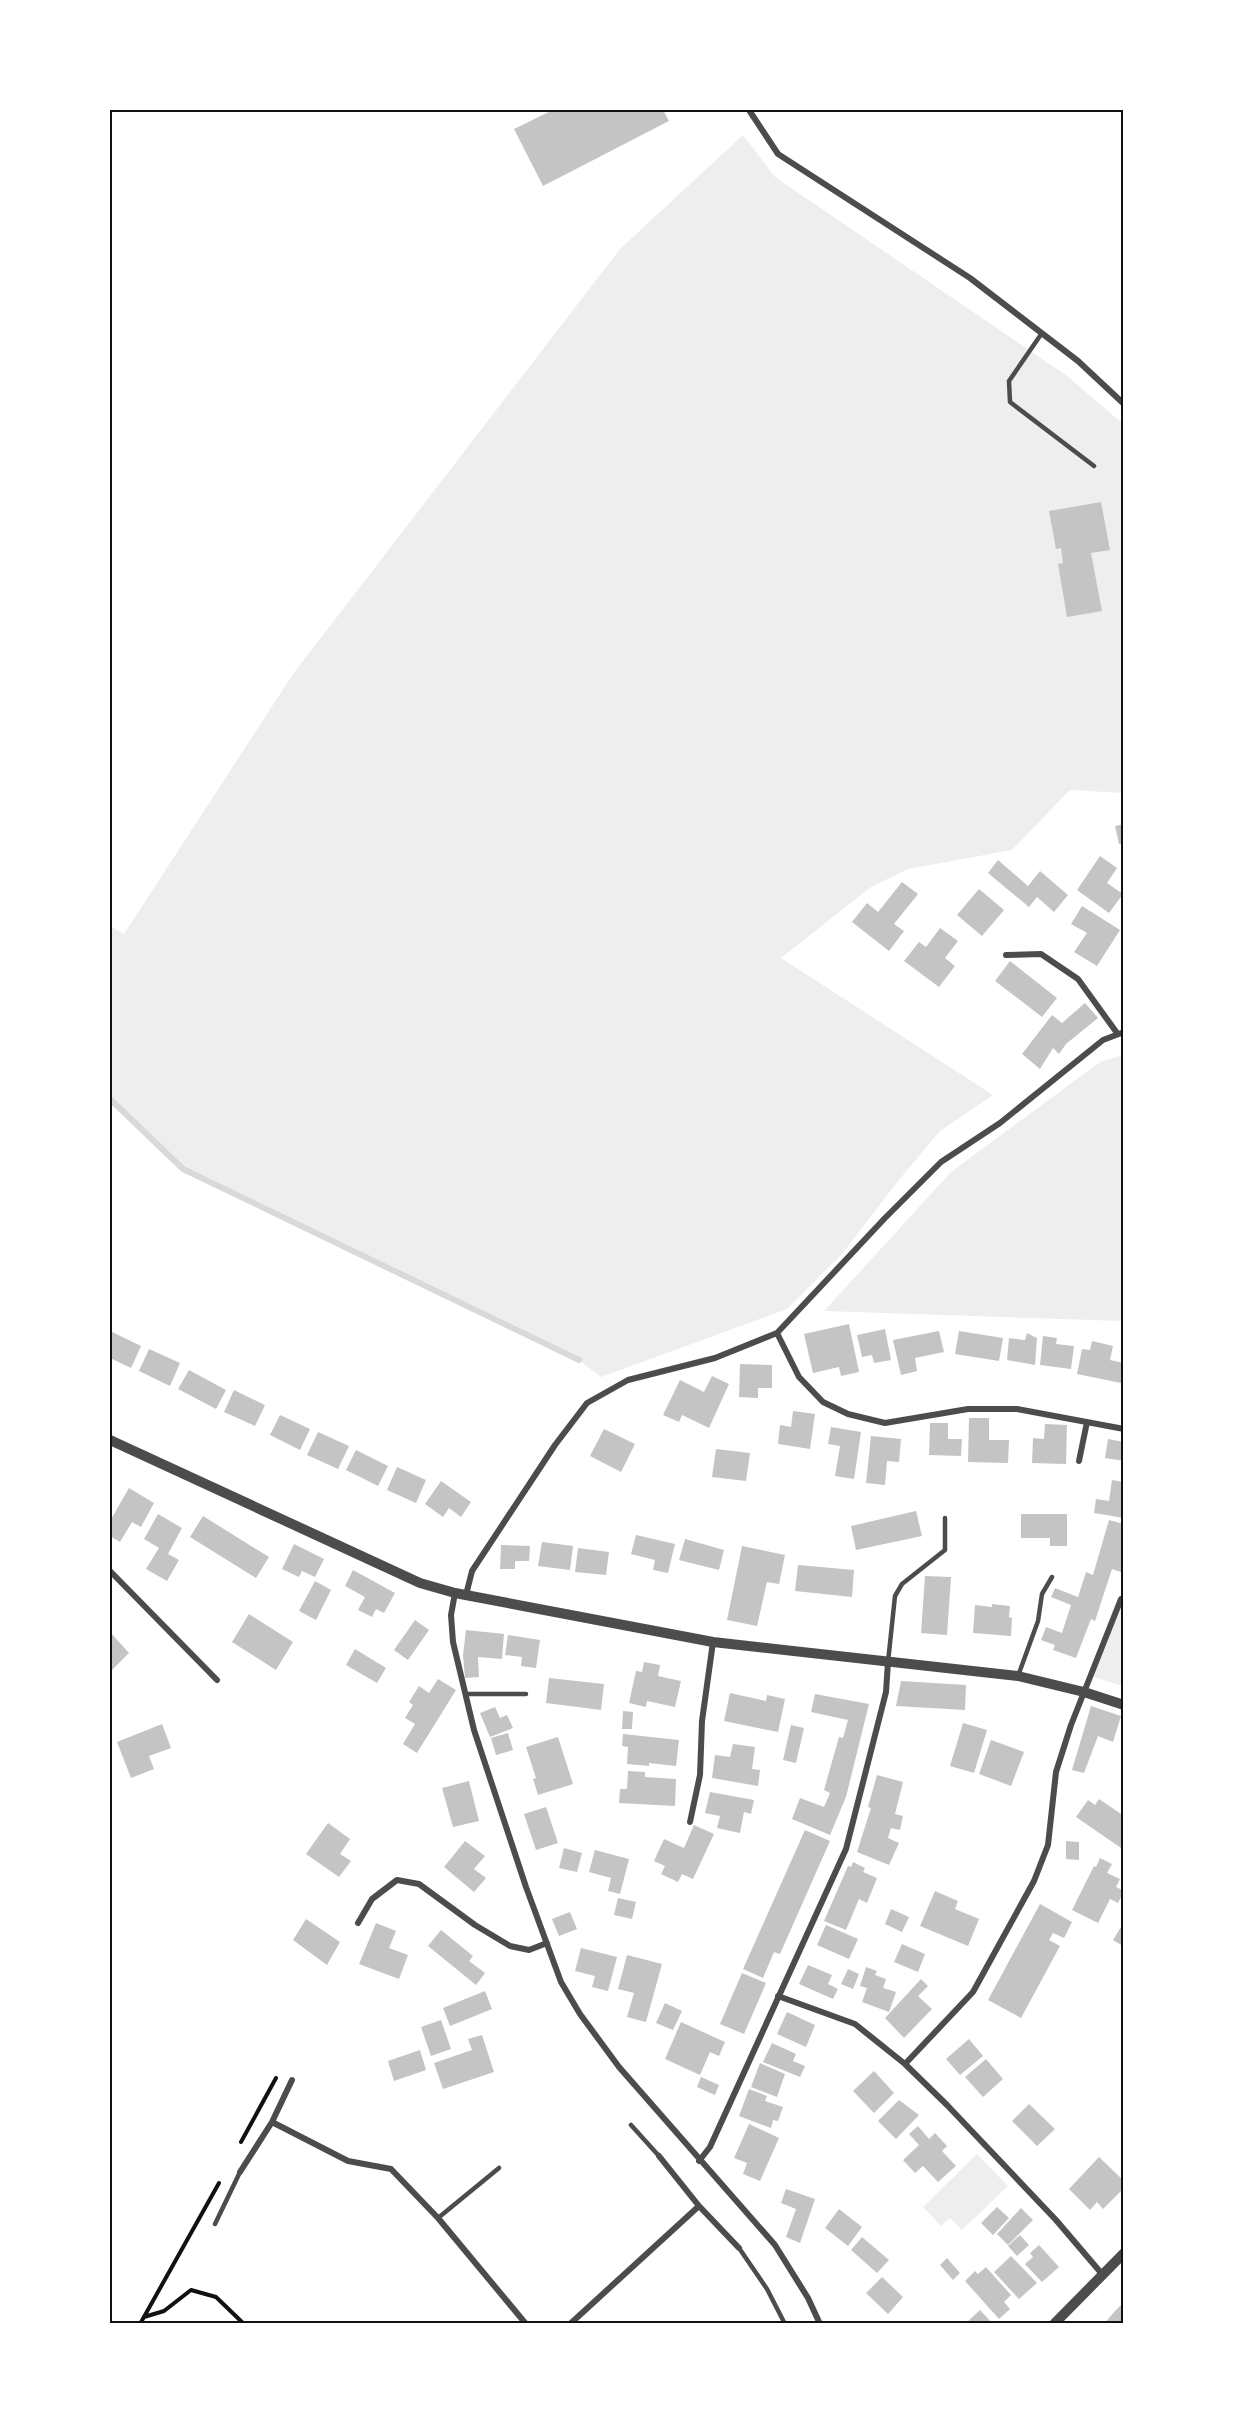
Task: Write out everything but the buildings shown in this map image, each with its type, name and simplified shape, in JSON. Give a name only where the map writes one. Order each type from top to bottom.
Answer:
[{"type":"street","points":[[749,110],[778,154],[970,278],[1078,361],[1124,404]]},
{"type":"street","points":[[820,2324],[808,2298],[775,2245],[619,2067],[580,2014],[561,1982],[474,1730],[453,1642],[451,1615],[472,1571],[555,1445],[588,1403],[628,1380],[715,1358],[777,1333],[941,1162],[1000,1123],[1103,1040],[1120,1032],[1078,979],[1041,954],[1006,955]]},
{"type":"street","points":[[777,1333],[800,1377],[823,1402],[848,1414],[885,1423],[969,1409],[1017,1409],[1124,1429]]},
{"type":"street","points":[[1079,1461],[1086,1422]]},
{"type":"street","points":[[110,1440],[420,1583],[460,1595],[713,1642],[1018,1676],[1084,1692],[1124,1705]]},
{"type":"street","points":[[110,1570],[217,1680]]},
{"type":"street","points":[[905,2064],[973,1992],[1034,1881],[1048,1845],[1056,1772],[1071,1725],[1121,1599]]},
{"type":"street","points":[[690,1822],[700,1775],[702,1721],[713,1642]]},
{"type":"street","points":[[699,2161],[710,2147],[846,1849],[886,1692],[888,1662]]},
{"type":"street","points":[[358,1923],[372,1899],[397,1880],[418,1884],[475,1925],[510,1946],[529,1950],[547,1943]]},
{"type":"street","points":[[778,1996],[855,2024],[905,2064],[1041,2204],[1102,2274]]},
{"type":"street","points":[[240,2172],[272,2122],[292,2080]]},
{"type":"street","points":[[272,2122],[348,2161],[391,2169],[438,2218],[526,2324]]},
{"type":"street","points":[[659,2156],[699,2206],[739,2248]]},
{"type":"street","points":[[570,2324],[699,2206]]},
{"type":"street","points":[[1054,2324],[1124,2253]]},
{"type":"lane","points":[[1042,333],[1009,381],[1010,402],[1094,466]]},
{"type":"lane","points":[[888,1662],[895,1596],[902,1584],[945,1550],[945,1518]]},
{"type":"lane","points":[[1018,1676],[1038,1621],[1042,1594],[1052,1577]]},
{"type":"lane","points":[[466,1694],[526,1694]]},
{"type":"lane","points":[[631,2125],[659,2156]]},
{"type":"lane","points":[[438,2218],[499,2168]]},
{"type":"lane","points":[[215,2224],[240,2172]]},
{"type":"lane","points":[[739,2248],[767,2289],[785,2324]]},
{"type":"path","points":[[240,2145],[279,2072],[292,2080]]},
{"type":"path","points":[[140,2324],[223,2176]]},
{"type":"path","points":[[143,2317],[164,2311],[192,2290],[216,2297],[244,2324]]},
{"type":"shaded area","points":[[743,135],[775,177],[1067,376],[1123,424],[1123,793],[1070,790],[1012,850],[908,869],[871,887],[781,958],[993,1095],[940,1131],[842,1254],[787,1309],[601,1377],[579,1360],[183,1169],[110,1099],[110,926],[124,934],[293,674],[620,249]]},
{"type":"shaded area","points":[[1123,1055],[1123,1321],[824,1311],[951,1172],[1100,1062]]},
{"type":"shaded area","points":[[1123,1596],[1123,1686],[1091,1676]]},
{"type":"shaded area","points":[[977,2154],[1008,2186],[962,2230],[950,2218],[941,2226],[923,2207]]},
{"type":"waterway","points":[[110,1099],[183,1169],[579,1360]]}]
